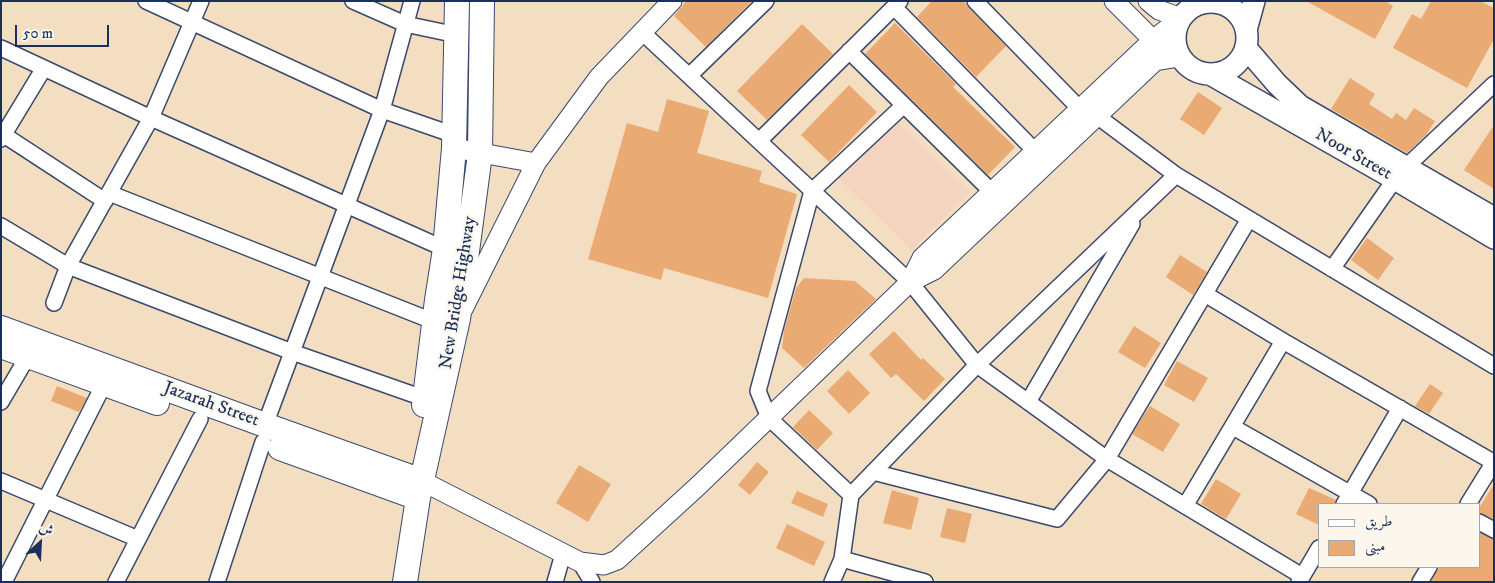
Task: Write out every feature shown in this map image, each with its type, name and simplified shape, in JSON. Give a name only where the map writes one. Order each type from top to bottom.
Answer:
[{"type":"main road","name":"New Bridge Highway","points":[[405,582],[414,487],[445,249],[454,141],[457,1]]},
{"type":"main road","name":"New Bridge Highway","points":[[389,582],[458,319],[480,154],[482,1]]},
{"type":"main road","points":[[1246,39],[1241,19],[1233,10],[1222,4],[1210,2],[1200,3],[1191,8],[1181,18],[1176,27],[1174,37],[1179,56],[1193,70],[1212,75],[1223,72],[1233,67],[1241,58],[1246,39],[1254,1]]},
{"type":"main road","name":"Noor Street","points":[[1246,39],[1277,84],[1300,106],[1494,238]]},
{"type":"main road","name":"Noor Street","points":[[1212,75],[1400,173],[1494,218]]},
{"type":"main road","name":"Jazarah Street","points":[[1,328],[264,434],[414,487]]},
{"type":"main road","name":"Jazarah Street","points":[[1,346],[200,419],[264,434]]},
{"type":"street","points":[[146,1],[480,154],[536,163]]},
{"type":"street","points":[[54,303],[68,266],[151,118],[202,1]]},
{"type":"street","points":[[353,1],[405,24],[457,35]]},
{"type":"street","points":[[217,582],[292,352],[382,110],[412,1]]},
{"type":"street","points":[[458,319],[536,163],[599,77],[672,1]]},
{"type":"street","points":[[689,76],[766,1]]},
{"type":"street","points":[[975,1],[1089,112],[1176,176],[1494,366]]},
{"type":"street","points":[[1114,1],[1153,40],[1179,56]]},
{"type":"street","points":[[1148,1],[1159,10],[1181,18]]},
{"type":"street","points":[[759,141],[897,4],[1036,151]]},
{"type":"street","points":[[414,487],[580,562],[612,564],[769,418],[910,282],[934,270],[1089,112],[1153,40],[1181,18]]},
{"type":"street","points":[[642,33],[910,282],[977,365],[1107,459],[1300,579],[1318,550]]},
{"type":"street","points":[[1,48],[151,118],[445,249]]},
{"type":"street","points":[[849,51],[992,192]]},
{"type":"street","points":[[910,282],[922,258],[1036,151],[1155,62],[1179,56]]},
{"type":"street","points":[[44,68],[3,137],[107,197],[435,322]]},
{"type":"street","points":[[1332,269],[1400,173],[1494,84]]},
{"type":"street","points":[[851,495],[769,418],[758,391],[812,191],[904,105]]},
{"type":"street","points":[[832,582],[842,559],[851,495],[977,365],[1176,176]]},
{"type":"street","points":[[1028,402],[1142,208]]},
{"type":"street","points":[[872,472],[1057,519],[1107,459],[1249,219]]},
{"type":"street","points":[[1,226],[68,266],[292,352],[426,398]]},
{"type":"street","points":[[1205,294],[1494,462],[1469,503]]},
{"type":"street","points":[[1185,506],[1283,341]]},
{"type":"street","points":[[1,402],[28,356]]},
{"type":"street","points":[[4,582],[104,384]]},
{"type":"street","points":[[1347,499],[1400,408]]},
{"type":"street","points":[[116,582],[200,419]]},
{"type":"street","points":[[1233,427],[1347,499],[1365,503]]},
{"type":"street","points":[[1,481],[138,539]]},
{"type":"street","points":[[1480,523],[1494,530]]},
{"type":"street","points":[[555,582],[563,554]]},
{"type":"street","points":[[842,559],[925,582]]},
{"type":"street","points":[[580,562],[592,582]]},
{"type":"street","points":[[1420,582],[1428,568]]},
{"type":"shaded area","points":[[895,120],[970,192],[911,250],[836,176]]},
{"type":"building","points":[[686,1],[752,1],[706,47],[674,16]]},
{"type":"building","points":[[932,1],[963,1],[1006,46],[976,77],[917,17]]},
{"type":"building","points":[[1306,1],[1385,1],[1393,6],[1375,39]]},
{"type":"building","points":[[1431,1],[1480,1],[1494,8],[1494,39],[1467,88],[1393,48],[1412,14],[1421,19]]},
{"type":"building","points":[[895,23],[956,84],[953,87],[1015,147],[988,175],[865,54]]},
{"type":"building","points":[[802,24],[833,54],[767,120],[737,91]]},
{"type":"building","points":[[1350,78],[1375,94],[1369,104],[1392,119],[1396,113],[1406,120],[1414,108],[1435,121],[1426,135],[1407,153],[1331,109]]},
{"type":"building","points":[[849,85],[877,112],[829,162],[801,135]]},
{"type":"building","points":[[1198,92],[1222,108],[1204,135],[1180,119]]},
{"type":"building","points":[[667,99],[709,111],[697,153],[762,171],[759,182],[797,194],[768,298],[664,268],[661,280],[588,259],[627,123],[658,132]]},
{"type":"building","points":[[1494,125],[1494,189],[1464,170]]},
{"type":"building","points":[[1367,238],[1394,258],[1378,280],[1351,260]]},
{"type":"building","points":[[1180,255],[1207,272],[1193,295],[1166,277]]},
{"type":"building","points":[[804,278],[855,281],[876,299],[804,368],[782,348],[784,331],[796,288]]},
{"type":"building","points":[[1134,326],[1161,343],[1145,368],[1118,352]]},
{"type":"building","points":[[894,331],[921,360],[923,358],[945,379],[924,401],[896,374],[891,378],[869,354]]},
{"type":"building","points":[[1177,361],[1208,378],[1194,402],[1164,385]]},
{"type":"building","points":[[848,370],[870,393],[849,414],[827,391]]},
{"type":"building","points":[[1430,384],[1443,393],[1429,414],[1415,406]]},
{"type":"building","points":[[57,386],[87,398],[79,412],[51,401]]},
{"type":"building","points":[[1150,406],[1180,424],[1163,452],[1132,434]]},
{"type":"building","points":[[809,410],[833,433],[817,450],[793,427]]},
{"type":"building","points":[[757,462],[769,472],[750,495],[738,485]]},
{"type":"building","points":[[579,465],[611,484],[588,522],[556,503]]},
{"type":"building","points":[[1216,479],[1241,494],[1226,519],[1201,504]]},
{"type":"building","points":[[1494,484],[1494,519],[1480,513],[1480,506]]},
{"type":"building","points":[[1309,488],[1336,500],[1335,503],[1318,503],[1318,525],[1296,514]]},
{"type":"building","points":[[892,490],[919,498],[911,530],[883,523]]},
{"type":"building","points":[[797,491],[828,504],[823,517],[791,503]]},
{"type":"building","points":[[947,508],[972,514],[965,543],[940,537]]},
{"type":"building","points":[[787,524],[825,542],[814,566],[776,548]]},
{"type":"building","points":[[1480,532],[1494,539],[1494,582],[1431,582],[1438,568],[1480,568]]}]
